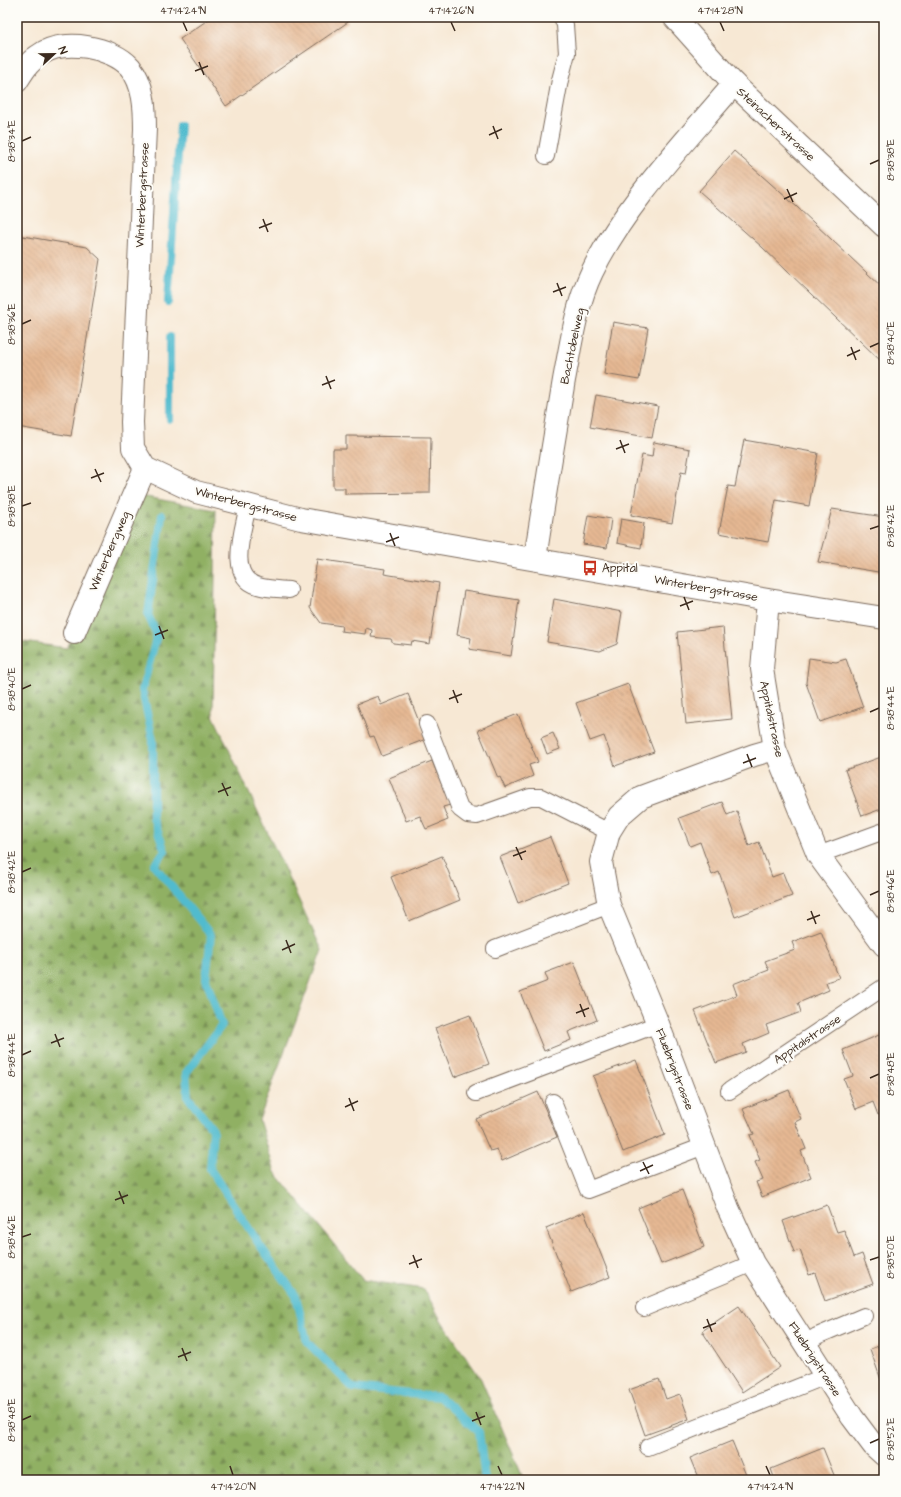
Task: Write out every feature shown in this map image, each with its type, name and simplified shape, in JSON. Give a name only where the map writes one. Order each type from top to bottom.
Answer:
[{"type":"street","name":"Steinacherstrasse","points":[[674,17],[734,84],[884,226]]},
{"type":"street","name":"Winterbergstrasse","points":[[17,81],[29,62],[42,52],[59,48],[93,47],[120,59],[130,68],[143,95],[146,129],[132,422],[133,448],[144,468],[196,492],[301,519],[768,600],[884,618]]},
{"type":"street","name":"Bachtobelweg","points":[[535,559],[555,433],[575,322],[591,273],[606,246],[629,211],[734,84]]},
{"type":"street","name":"Winterbergweg","points":[[74,633],[144,468]]},
{"type":"street","name":"Appitalstrasse","points":[[768,600],[762,669],[775,749],[818,855],[884,945]]},
{"type":"street","name":"Fluebrigstrasse","points":[[775,749],[754,755],[641,797],[619,816],[609,832],[601,862],[609,904],[658,1024],[728,1208],[753,1263],[852,1417],[873,1445],[884,1455]]},
{"type":"lane","points":[[546,156],[560,80],[567,53],[565,25],[562,17]]},
{"type":"lane","points":[[248,506],[240,549],[239,563],[241,572],[248,581],[258,586],[289,590]]},
{"type":"lane","points":[[427,724],[460,809],[468,815],[477,816],[530,797],[541,796],[609,832]]},
{"type":"lane","points":[[818,855],[884,831]]},
{"type":"lane","points":[[495,949],[609,904]]},
{"type":"lane","name":"Appitalstrasse","points":[[729,1091],[884,987]]},
{"type":"lane","points":[[476,1093],[658,1024]]},
{"type":"lane","points":[[553,1102],[588,1190],[704,1146]]},
{"type":"lane","points":[[644,1308],[753,1263]]},
{"type":"lane","points":[[805,1344],[816,1336],[864,1316]]},
{"type":"lane","points":[[648,1447],[826,1376]]},
{"type":"green space","points":[[141,496],[216,510],[213,715],[322,950],[259,1120],[275,1172],[363,1280],[424,1289],[441,1320],[481,1379],[524,1480],[17,1480],[17,641],[67,648]]},
{"type":"building","points":[[212,17],[344,17],[348,22],[226,106],[180,39]]},
{"type":"building","points":[[734,151],[797,207],[884,289],[884,364],[762,247],[699,191]]},
{"type":"building","points":[[17,235],[87,247],[100,259],[71,436],[17,427]]},
{"type":"building","points":[[613,322],[648,328],[639,380],[604,374]]},
{"type":"building","points":[[596,395],[658,406],[652,438],[590,427]]},
{"type":"building","points":[[346,436],[431,437],[430,493],[345,494],[345,488],[333,488],[333,449],[346,449]]},
{"type":"building","points":[[744,440],[818,453],[809,506],[776,500],[768,542],[719,533],[728,486],[735,487]]},
{"type":"building","points":[[654,442],[690,449],[686,473],[681,472],[672,523],[631,515],[642,455],[652,457]]},
{"type":"building","points":[[832,509],[884,517],[884,573],[818,562]]},
{"type":"building","points":[[588,515],[611,519],[607,548],[583,544]]},
{"type":"building","points":[[621,519],[644,523],[641,548],[617,543]]},
{"type":"building","points":[[317,559],[385,569],[384,574],[439,583],[430,644],[412,641],[411,645],[393,643],[391,639],[371,637],[372,630],[366,628],[365,634],[341,631],[342,626],[321,623],[310,608]]},
{"type":"building","points":[[464,591],[519,600],[511,656],[469,649],[471,638],[457,635]]},
{"type":"building","points":[[554,599],[622,612],[617,644],[600,651],[547,642]]},
{"type":"building","points":[[723,627],[732,719],[686,724],[677,632]]},
{"type":"building","points":[[809,658],[836,662],[846,659],[863,707],[820,722],[806,683]]},
{"type":"building","points":[[628,684],[654,752],[615,766],[604,736],[590,741],[576,703]]},
{"type":"building","points":[[408,694],[426,739],[382,756],[374,736],[370,737],[357,704],[378,696],[381,705]]},
{"type":"building","points":[[518,714],[538,762],[529,765],[533,776],[505,788],[500,777],[498,778],[478,730]]},
{"type":"building","points":[[553,733],[560,749],[547,754],[541,738]]},
{"type":"building","points":[[884,756],[884,808],[862,816],[845,770]]},
{"type":"building","points":[[432,761],[450,805],[443,807],[448,820],[426,829],[420,816],[406,821],[389,778]]},
{"type":"building","points":[[722,802],[727,815],[737,811],[749,846],[759,842],[772,877],[783,873],[792,896],[735,917],[719,872],[712,875],[700,842],[690,846],[679,818]]},
{"type":"building","points":[[550,837],[568,883],[518,903],[500,857]]},
{"type":"building","points":[[442,856],[460,900],[409,921],[391,877]]},
{"type":"building","points":[[821,931],[839,978],[826,982],[829,990],[798,1003],[801,1012],[766,1025],[769,1033],[743,1044],[746,1052],[716,1063],[695,1011],[737,995],[733,984],[769,970],[765,961],[795,950],[792,942]]},
{"type":"building","points":[[574,962],[597,1020],[568,1032],[571,1040],[544,1051],[520,992],[548,981],[545,973]]},
{"type":"building","points":[[470,1015],[489,1064],[454,1077],[435,1028]]},
{"type":"building","points":[[884,1033],[884,1112],[878,1115],[873,1102],[856,1109],[844,1079],[853,1076],[843,1050]]},
{"type":"building","points":[[636,1060],[665,1135],[623,1152],[593,1076]]},
{"type":"building","points":[[789,1090],[801,1119],[795,1122],[806,1149],[801,1151],[811,1177],[762,1197],[756,1182],[763,1180],[755,1162],[760,1160],[750,1135],[754,1134],[743,1109]]},
{"type":"building","points":[[538,1092],[557,1137],[502,1161],[497,1149],[490,1151],[476,1119]]},
{"type":"building","points":[[682,1190],[704,1247],[661,1264],[638,1208]]},
{"type":"building","points":[[827,1205],[837,1232],[844,1230],[854,1257],[862,1254],[873,1284],[825,1301],[815,1273],[809,1275],[800,1250],[794,1252],[783,1221]]},
{"type":"building","points":[[584,1212],[610,1277],[571,1292],[546,1228]]},
{"type":"building","points":[[739,1306],[780,1367],[742,1392],[702,1331]]},
{"type":"building","points":[[884,1344],[884,1378],[881,1380],[870,1349]]},
{"type":"building","points":[[659,1379],[666,1399],[680,1394],[689,1419],[645,1435],[629,1390]]},
{"type":"building","points":[[732,1441],[748,1480],[699,1480],[690,1458]]},
{"type":"building","points":[[823,1448],[836,1480],[775,1480],[771,1469]]},
{"type":"waterway","points":[[168,302],[180,125]]},
{"type":"waterway","points":[[170,337],[170,419]]},
{"type":"waterway","points":[[162,515],[148,615],[157,635],[142,690],[153,740],[153,818],[165,851],[154,865],[211,935],[206,979],[222,1025],[186,1073],[188,1097],[213,1130],[210,1169],[259,1244],[296,1296],[307,1342],[353,1388],[439,1397],[479,1432],[485,1480]]},
{"type":"place","name":"Appital","points":[[590,568]]}]
